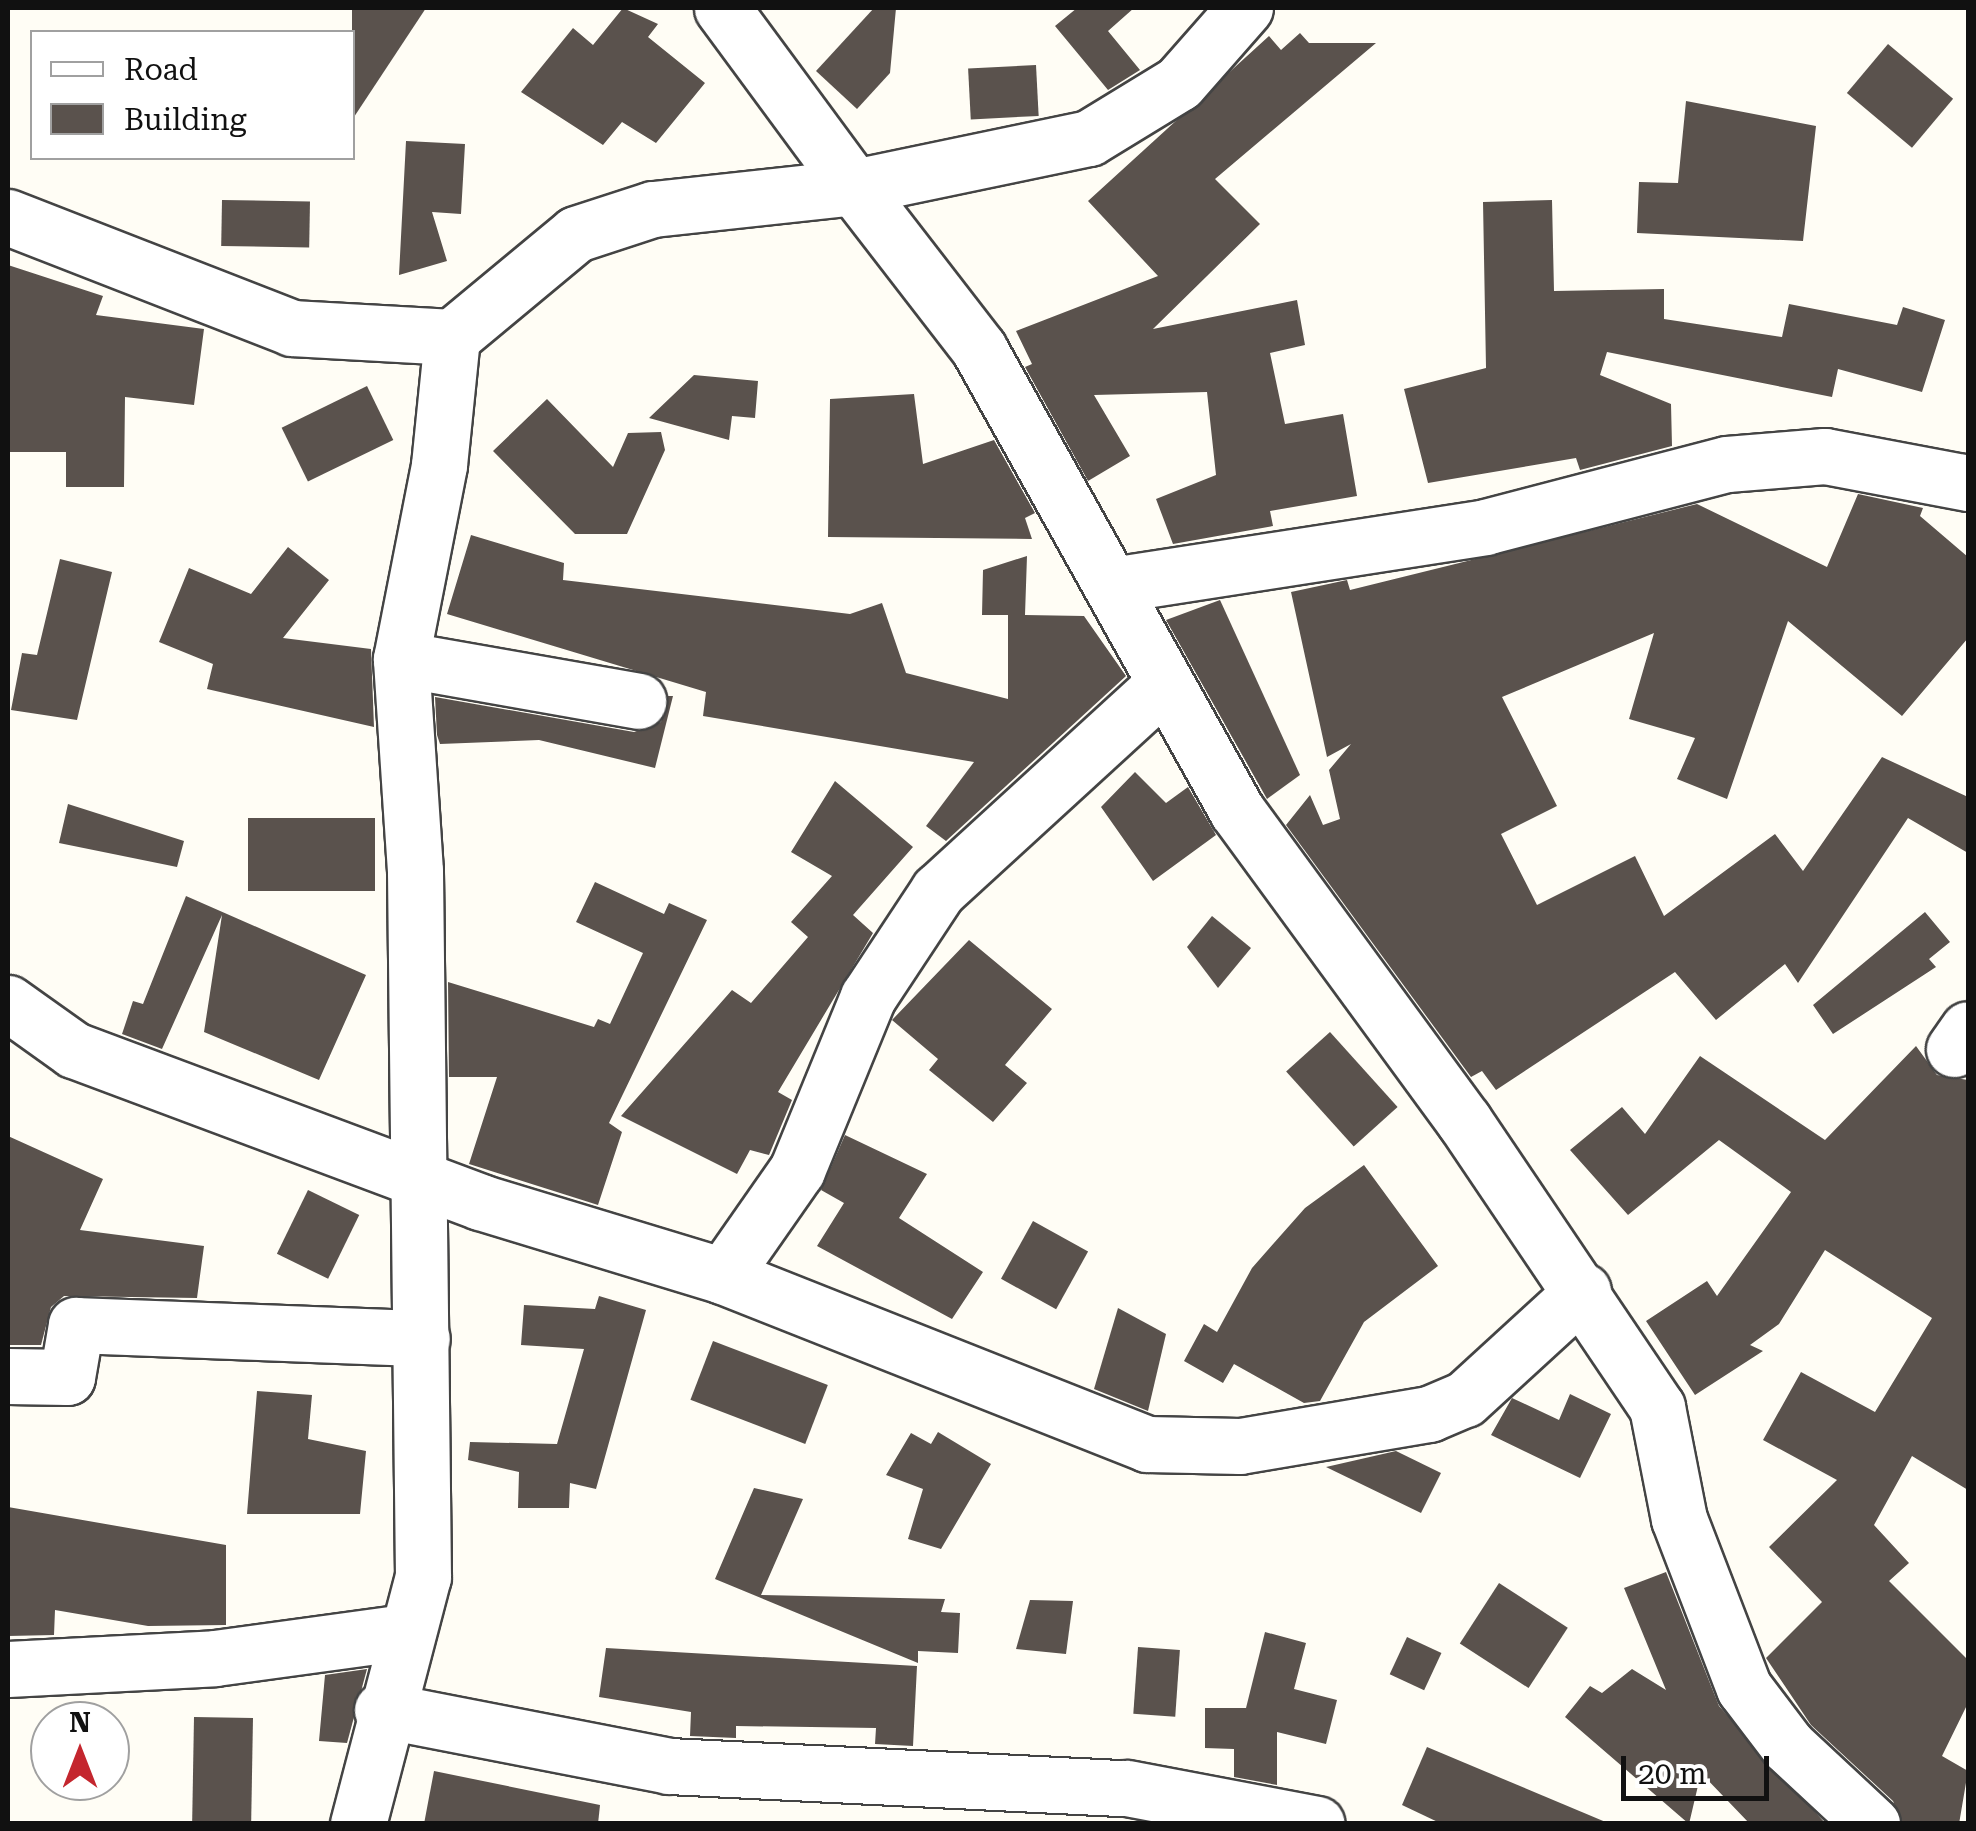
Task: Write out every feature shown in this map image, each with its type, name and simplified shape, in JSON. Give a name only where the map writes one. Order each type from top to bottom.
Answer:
[{"type":"street","points":[[722,8],[978,349],[1164,684],[1291,893],[1583,1291],[1657,1407],[1679,1519],[1744,1688],[1788,1746],[1872,1824]]},
{"type":"street","points":[[358,1824],[382,1710],[423,1577],[422,1174],[401,658],[452,336],[576,234],[653,209],[854,186],[1089,138],[1179,83],[1245,8]]},
{"type":"street","points":[[8,217],[292,328],[452,336]]},
{"type":"street","points":[[1112,585],[1485,527],[1727,464],[1826,456],[1968,483]]},
{"type":"street","points":[[401,658],[638,701]]},
{"type":"street","points":[[723,1276],[797,1170],[882,969],[938,891],[1164,684]]},
{"type":"street","points":[[8,1003],[74,1050],[422,1174],[480,1202],[723,1276],[1096,1430],[1147,1444],[1240,1446],[1465,1399],[1583,1291]]},
{"type":"street","points":[[8,1376],[67,1377],[76,1325],[422,1338]]},
{"type":"street","points":[[8,1669],[215,1658],[405,1632]]},
{"type":"street","points":[[382,1710],[669,1766],[1126,1788],[1317,1824]]},
{"type":"building","points":[[352,8],[426,8],[355,115],[355,30]]},
{"type":"building","points":[[623,8],[658,24],[648,37],[705,83],[656,143],[622,122],[603,145],[521,92],[573,28],[593,45]]},
{"type":"building","points":[[874,8],[896,8],[890,73],[857,109],[816,71]]},
{"type":"building","points":[[1077,8],[1134,8],[1108,31],[1140,70],[1108,90],[1055,26]]},
{"type":"building","points":[[1300,33],[1309,43],[1376,43],[1215,179],[1260,224],[1153,329],[1297,300],[1305,345],[1270,353],[1285,424],[1343,414],[1357,496],[1270,511],[1273,526],[1173,544],[1156,499],[1216,475],[1207,392],[1094,395],[1130,456],[1088,481],[1025,367],[1032,364],[1016,331],[1158,276],[1088,201],[1269,36],[1281,50]]},
{"type":"building","points":[[1888,44],[1953,99],[1912,148],[1847,93]]},
{"type":"building","points":[[1036,65],[1039,116],[971,119],[968,69]]},
{"type":"building","points":[[1686,101],[1816,126],[1803,241],[1637,233],[1639,182],[1678,183]]},
{"type":"building","points":[[406,141],[465,144],[461,214],[432,212],[447,261],[399,275]]},
{"type":"building","points":[[222,200],[310,202],[309,248],[221,246]]},
{"type":"building","points":[[1552,200],[1554,291],[1664,289],[1664,319],[1782,337],[1789,304],[1897,325],[1903,307],[1945,320],[1922,392],[1838,369],[1832,397],[1607,352],[1600,375],[1671,404],[1672,446],[1580,470],[1576,458],[1428,483],[1404,389],[1486,368],[1483,202]]},
{"type":"building","points":[[8,265],[103,296],[96,315],[204,329],[194,405],[125,397],[124,487],[66,487],[66,452],[8,452]]},
{"type":"building","points":[[694,375],[758,381],[755,418],[732,416],[729,440],[649,418]]},
{"type":"building","points":[[367,386],[393,440],[308,482],[282,428]]},
{"type":"building","points":[[914,394],[923,464],[994,440],[1035,513],[1025,518],[1032,539],[828,537],[830,399]]},
{"type":"building","points":[[547,399],[613,467],[628,433],[661,432],[665,450],[627,534],[575,534],[493,451]]},
{"type":"building","points":[[1858,494],[1923,508],[1920,516],[1968,557],[1968,638],[1902,716],[1788,621],[1727,799],[1677,779],[1695,738],[1629,719],[1654,633],[1502,697],[1557,806],[1501,834],[1537,905],[1635,856],[1664,916],[1775,834],[1803,871],[1882,757],[1968,797],[1968,853],[1908,818],[1798,983],[1785,964],[1716,1020],[1675,972],[1496,1090],[1482,1071],[1471,1077],[1286,825],[1310,795],[1323,825],[1340,819],[1329,770],[1351,744],[1327,757],[1291,592],[1347,580],[1350,590],[1697,504],[1827,567]]},
{"type":"building","points":[[471,535],[564,563],[563,580],[850,614],[882,603],[906,673],[1008,699],[1008,615],[982,615],[983,570],[1027,556],[1025,615],[1084,616],[1126,676],[946,841],[926,826],[974,762],[703,716],[706,692],[447,614]]},
{"type":"building","points":[[288,547],[329,580],[283,638],[371,649],[374,727],[207,689],[213,664],[159,642],[189,568],[251,594]]},
{"type":"building","points":[[60,559],[112,572],[77,720],[11,710],[22,653],[37,655]]},
{"type":"building","points":[[1220,600],[1300,775],[1267,799],[1166,620]]},
{"type":"building","points":[[668,696],[673,696],[655,768],[539,740],[440,744],[437,735],[435,697],[634,732],[661,722]]},
{"type":"building","points":[[1135,772],[1166,803],[1188,787],[1216,835],[1153,881],[1101,807]]},
{"type":"building","points":[[835,781],[913,847],[853,915],[873,933],[778,1092],[792,1100],[769,1155],[750,1150],[737,1174],[621,1116],[732,990],[751,1003],[808,937],[791,922],[832,876],[791,852]]},
{"type":"building","points":[[68,804],[184,841],[177,867],[59,843]]},
{"type":"building","points":[[248,818],[375,818],[375,891],[248,891]]},
{"type":"building","points":[[595,882],[664,914],[669,903],[707,920],[609,1123],[622,1132],[598,1205],[469,1164],[497,1077],[449,1077],[448,982],[594,1027],[598,1019],[610,1024],[643,953],[576,922]]},
{"type":"building","points":[[186,896],[366,975],[319,1080],[204,1032],[222,915],[162,1049],[122,1034],[133,1001],[143,1004]]},
{"type":"building","points":[[1925,912],[1950,942],[1929,959],[1936,967],[1833,1034],[1813,1005]]},
{"type":"building","points":[[1212,916],[1251,948],[1218,988],[1187,947]]},
{"type":"building","points":[[969,940],[1052,1009],[1005,1065],[1027,1083],[993,1122],[929,1070],[938,1059],[892,1020]]},
{"type":"building","points":[[1330,1032],[1398,1107],[1354,1147],[1286,1071]]},
{"type":"building","points":[[1916,1046],[1937,1075],[1968,1080],[1968,1490],[1912,1456],[1874,1525],[1909,1563],[1889,1581],[1968,1660],[1968,1703],[1942,1756],[1968,1771],[1959,1824],[1902,1824],[1893,1801],[1811,1725],[1766,1658],[1822,1602],[1769,1547],[1837,1480],[1763,1440],[1801,1372],[1875,1412],[1932,1318],[1825,1250],[1779,1324],[1750,1345],[1763,1351],[1695,1395],[1646,1321],[1707,1281],[1717,1296],[1791,1192],[1719,1140],[1628,1215],[1570,1150],[1622,1107],[1645,1134],[1700,1056],[1825,1140]]},
{"type":"building","points":[[845,1135],[927,1174],[899,1218],[983,1272],[952,1319],[817,1246],[844,1203],[821,1190]]},
{"type":"building","points":[[8,1136],[103,1179],[80,1230],[204,1246],[197,1298],[64,1296],[51,1307],[41,1345],[8,1345]]},
{"type":"building","points":[[1364,1165],[1438,1266],[1364,1322],[1320,1401],[1304,1403],[1234,1364],[1223,1383],[1184,1361],[1204,1324],[1217,1332],[1252,1268],[1305,1208]]},
{"type":"building","points":[[308,1190],[359,1215],[328,1279],[277,1254]]},
{"type":"building","points":[[1033,1221],[1088,1252],[1056,1309],[1001,1279]]},
{"type":"building","points":[[599,1296],[646,1310],[596,1489],[570,1483],[569,1508],[518,1508],[519,1472],[468,1460],[470,1442],[557,1444],[584,1349],[521,1345],[524,1305],[595,1309]]},
{"type":"building","points":[[1118,1308],[1166,1334],[1148,1411],[1094,1389]]},
{"type":"building","points":[[713,1341],[828,1385],[805,1444],[690,1400]]},
{"type":"building","points":[[257,1391],[312,1395],[308,1439],[366,1451],[360,1514],[247,1514]]},
{"type":"building","points":[[1570,1394],[1611,1414],[1580,1478],[1491,1435],[1512,1398],[1559,1420]]},
{"type":"building","points":[[938,1432],[991,1464],[941,1549],[908,1539],[923,1489],[886,1475],[911,1433],[931,1444]]},
{"type":"building","points":[[1396,1451],[1441,1473],[1421,1513],[1326,1467]]},
{"type":"building","points":[[754,1488],[803,1499],[761,1595],[945,1599],[941,1612],[960,1613],[958,1653],[918,1651],[918,1663],[715,1579]]},
{"type":"building","points":[[8,1507],[226,1545],[226,1625],[148,1626],[55,1610],[54,1635],[8,1636]]},
{"type":"building","points":[[1666,1572],[1719,1706],[1826,1824],[1750,1824],[1701,1773],[1689,1824],[1565,1717],[1590,1686],[1602,1693],[1632,1669],[1666,1690],[1624,1588]]},
{"type":"building","points":[[1499,1583],[1568,1628],[1529,1688],[1460,1643]]},
{"type":"building","points":[[1030,1600],[1073,1601],[1066,1654],[1016,1649]]},
{"type":"building","points":[[1265,1632],[1306,1643],[1294,1689],[1337,1700],[1326,1744],[1277,1732],[1277,1785],[1234,1777],[1234,1749],[1205,1748],[1205,1708],[1246,1708]]},
{"type":"building","points":[[1407,1637],[1441,1653],[1424,1690],[1390,1674]]},
{"type":"building","points":[[1138,1647],[1180,1650],[1175,1717],[1133,1714]]},
{"type":"building","points":[[606,1648],[917,1666],[913,1746],[875,1744],[876,1728],[736,1726],[736,1738],[690,1736],[691,1712],[599,1697]]},
{"type":"building","points":[[367,1669],[347,1743],[319,1741],[325,1675]]},
{"type":"building","points":[[194,1717],[253,1718],[251,1824],[192,1824]]},
{"type":"building","points":[[1427,1747],[1608,1824],[1442,1824],[1402,1805]]},
{"type":"building","points":[[434,1771],[600,1805],[598,1824],[424,1824]]}]
